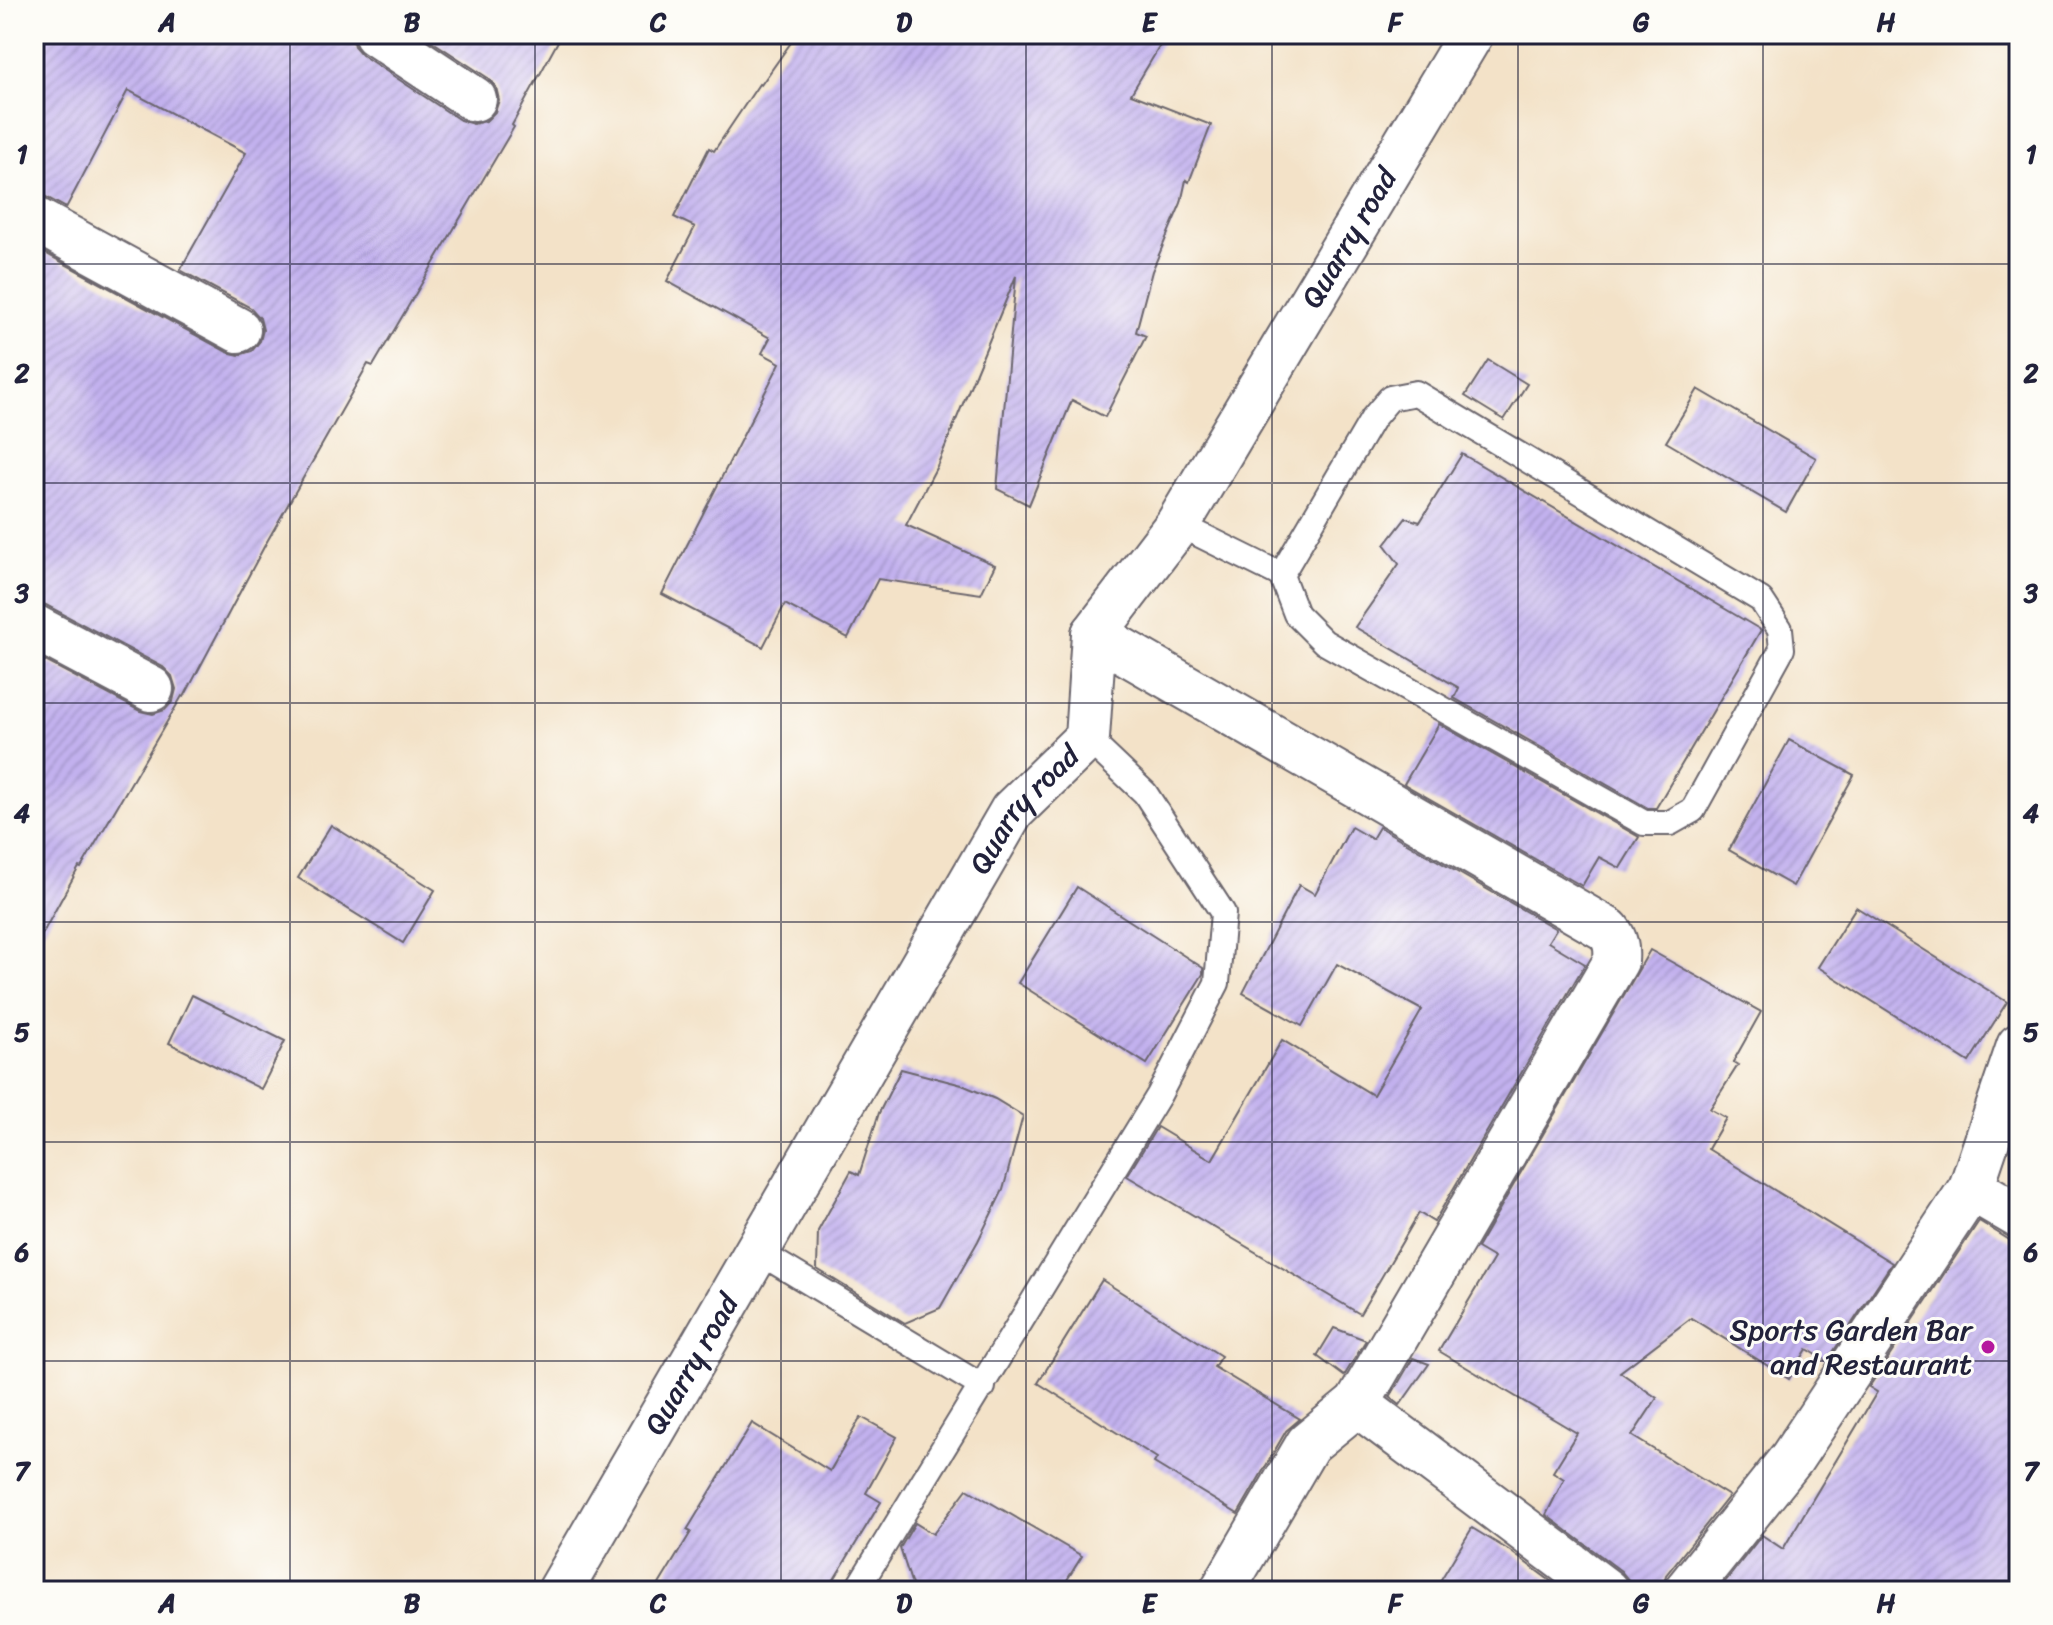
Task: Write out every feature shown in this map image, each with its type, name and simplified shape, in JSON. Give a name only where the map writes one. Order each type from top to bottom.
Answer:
[{"type":"street","points":[[376,34],[474,99]]},
{"type":"street","name":"Quarry road","points":[[560,1591],[1012,811],[1087,738],[1094,634],[1178,524],[1471,34]]},
{"type":"street","points":[[34,219],[238,330]]},
{"type":"street","points":[[34,627],[151,689]]},
{"type":"street","points":[[1094,634],[1608,930],[1614,938],[1616,961],[1357,1404],[1308,1444],[1222,1591]]},
{"type":"street","points":[[1686,1591],[1792,1458],[1971,1188],[2019,1046]]},
{"type":"street","points":[[1971,1188],[2019,1216]]},
{"type":"street","points":[[1357,1404],[1606,1591]]},
{"type":"lane","points":[[1178,524],[1281,575],[1296,614],[1324,642],[1644,823],[1670,823],[1693,810],[1782,649],[1780,629],[1761,600],[1416,393],[1390,398],[1373,418],[1281,575]]},
{"type":"lane","points":[[856,1591],[1159,1095],[1217,983],[1223,913],[1145,793],[1087,738]]},
{"type":"lane","points":[[757,1251],[983,1387]]},
{"type":"building","points":[[34,34],[351,34],[354,46],[362,55],[460,120],[473,124],[486,121],[495,112],[499,100],[496,87],[488,78],[421,34],[562,34],[512,125],[514,127],[373,366],[368,364],[265,545],[184,697],[79,867],[34,949],[34,655],[140,711],[153,714],[165,710],[173,701],[176,689],[172,676],[163,667],[46,605],[34,602],[34,247],[227,352],[239,355],[252,351],[260,341],[263,330],[260,318],[251,308],[180,270],[246,153],[128,90],[66,208],[34,194]]},
{"type":"building","points":[[797,34],[1167,34],[1131,94],[1211,125],[1189,182],[1186,180],[1181,203],[1152,271],[1136,332],[1146,336],[1105,417],[1072,400],[1029,505],[997,489],[1016,276],[937,466],[906,525],[995,565],[981,594],[878,579],[848,638],[785,604],[763,647],[662,594],[780,363],[762,353],[770,338],[667,281],[695,227],[674,217],[709,148],[714,151]]},
{"type":"building","points":[[1488,360],[1527,384],[1504,420],[1465,396]]},
{"type":"building","points":[[1698,389],[1816,458],[1786,512],[1666,442]]},
{"type":"building","points":[[1462,454],[1761,630],[1656,808],[1648,808],[1454,698],[1459,688],[1355,627],[1399,564],[1385,545],[1406,518],[1420,522]]},
{"type":"building","points":[[1439,724],[1639,837],[1620,868],[1599,857],[1582,886],[1404,784]]},
{"type":"building","points":[[1789,740],[1854,775],[1793,886],[1729,850]]},
{"type":"building","points":[[331,825],[435,890],[403,943],[298,878]]},
{"type":"building","points":[[1351,827],[1372,839],[1379,827],[1556,929],[1548,942],[1585,964],[1434,1222],[1419,1213],[1360,1314],[1127,1176],[1157,1127],[1212,1160],[1282,1040],[1373,1095],[1422,1010],[1337,964],[1302,1026],[1243,993],[1299,885],[1315,894]]},
{"type":"building","points":[[1077,887],[1203,968],[1203,974],[1147,1064],[1018,983]]},
{"type":"building","points":[[1856,907],[2007,1002],[1969,1062],[1818,967]]},
{"type":"building","points":[[1650,950],[1761,1012],[1733,1062],[1738,1065],[1710,1109],[1726,1118],[1708,1149],[1892,1263],[1827,1361],[1807,1349],[1789,1379],[1691,1318],[1620,1372],[1657,1398],[1632,1436],[1729,1496],[1666,1575],[1662,1591],[1630,1591],[1629,1581],[1621,1571],[1546,1515],[1564,1479],[1553,1472],[1577,1433],[1439,1351],[1494,1258],[1477,1248]]},
{"type":"building","points":[[192,995],[285,1041],[261,1089],[169,1043]]},
{"type":"building","points":[[901,1069],[962,1085],[995,1099],[1023,1116],[1003,1190],[940,1308],[905,1323],[817,1269],[818,1231],[851,1171],[859,1175],[879,1113]]},
{"type":"building","points":[[1979,1221],[2019,1246],[2019,1591],[1718,1591],[1762,1535],[1783,1549],[1877,1392],[1869,1387]]},
{"type":"building","points":[[1102,1280],[1221,1356],[1214,1367],[1300,1419],[1286,1431],[1238,1514],[1154,1463],[1157,1458],[1038,1383]]},
{"type":"building","points":[[1334,1328],[1366,1340],[1344,1376],[1317,1356]]},
{"type":"building","points":[[1413,1358],[1429,1364],[1400,1405],[1390,1397]]},
{"type":"building","points":[[861,1417],[897,1437],[866,1493],[881,1502],[827,1591],[655,1591],[691,1532],[687,1530],[752,1423],[830,1471]]},
{"type":"building","points":[[967,1489],[1082,1556],[1060,1591],[914,1591],[900,1548],[915,1523],[933,1534]]},
{"type":"building","points":[[1472,1528],[1510,1551],[1564,1591],[1434,1591]]},
{"type":"place","name":"Sports Garden Bar and Restaurant","points":[[1988,1347]]}]
